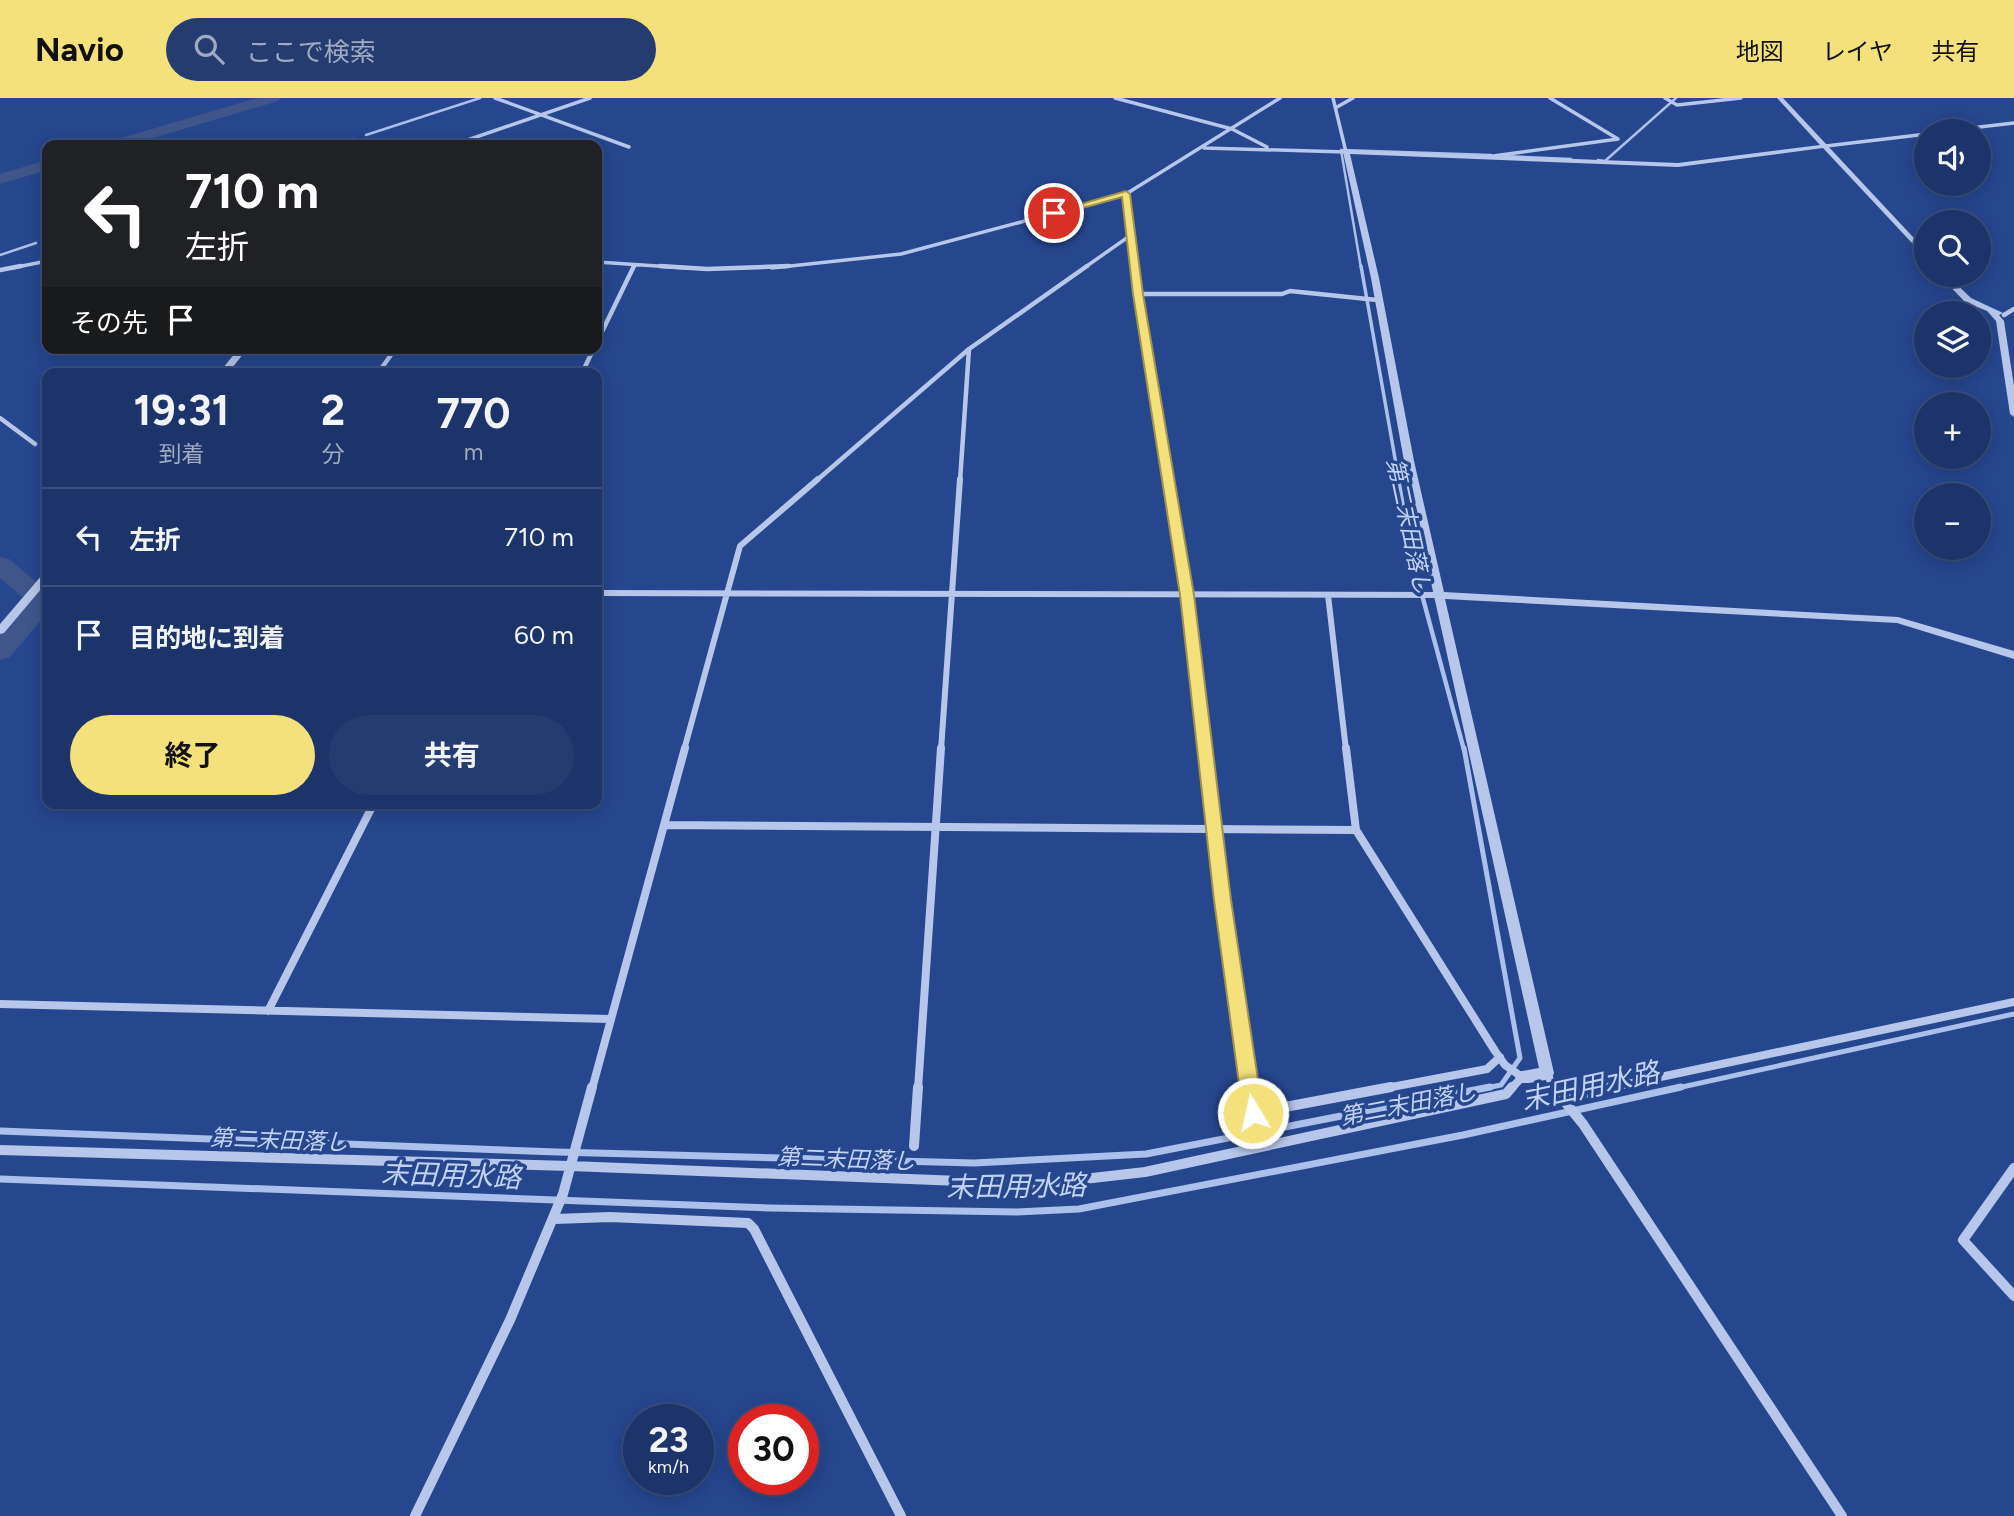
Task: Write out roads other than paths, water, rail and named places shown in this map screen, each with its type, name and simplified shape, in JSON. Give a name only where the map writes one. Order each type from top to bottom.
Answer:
[{"type":"street","points":[[495,98],[629,147]]},
{"type":"street","points":[[468,140],[590,98]]},
{"type":"street","points":[[1115,98],[1232,129],[1274,150]]},
{"type":"street","points":[[1135,103],[1146,98]]},
{"type":"street","points":[[602,262],[770,268],[901,254],[1126,194],[1280,98]]},
{"type":"street","points":[[1333,98],[1375,278],[1404,437],[1547,1073],[1552,1086],[1583,1124],[1842,1516]]},
{"type":"street","points":[[1336,107],[1353,98]]},
{"type":"street","points":[[1486,157],[1618,139],[1550,98]]},
{"type":"street","points":[[1665,98],[1677,105],[1741,98]]},
{"type":"street","points":[[1780,98],[1914,243]]},
{"type":"street","points":[[1991,125],[2014,122]]},
{"type":"street","points":[[1203,148],[1678,165],[1914,136]]},
{"type":"street","points":[[1126,194],[1138,294],[1187,595],[1214,831],[1253,1113],[1487,1069],[1500,1057]]},
{"type":"street","points":[[415,1516],[555,1219],[740,546],[970,349],[1130,235]]},
{"type":"street","points":[[0,270],[42,262]]},
{"type":"street","points":[[602,332],[634,265]]},
{"type":"street","points":[[1955,287],[1968,300],[2014,317]]},
{"type":"street","points":[[1138,294],[1282,294],[1290,291],[1377,300]]},
{"type":"street","points":[[2004,315],[2014,309]]},
{"type":"street","points":[[1992,311],[2000,321],[2014,414]]},
{"type":"street","points":[[914,1146],[970,349]]},
{"type":"street","points":[[227,368],[239,354]]},
{"type":"street","points":[[0,418],[35,444]]},
{"type":"street","points":[[0,631],[42,588]]},
{"type":"street","points":[[602,593],[1439,595],[1898,620],[2014,654]]},
{"type":"street","points":[[1328,595],[1356,830],[1500,1057],[1522,1077]]},
{"type":"street","points":[[268,1011],[371,809]]},
{"type":"street","points":[[665,825],[1356,830]]},
{"type":"street","points":[[1561,1098],[2014,1002]]},
{"type":"street","points":[[0,1004],[610,1018]]},
{"type":"street","points":[[0,1150],[570,1166],[1040,1184],[1145,1172],[1493,1097],[1506,1094],[1522,1077],[1547,1073]]},
{"type":"street","points":[[2014,1168],[1963,1240],[2014,1296]]},
{"type":"street","points":[[555,1219],[610,1217],[748,1223],[754,1229],[901,1516]]},
{"type":"waterway","points":[[131,140],[273,98]]},
{"type":"waterway","points":[[366,135],[480,98]]},
{"type":"waterway","name":"第二末田落し","points":[[1598,160],[1605,161],[1676,98]]},
{"type":"waterway","name":"第二末田落し","points":[[1361,268],[1341,150],[1491,155]]},
{"type":"waterway","name":"第二末田落し","points":[[1504,156],[1571,159]]},
{"type":"waterway","points":[[0,179],[42,166]]},
{"type":"waterway","points":[[0,255],[36,243]]},
{"type":"waterway","name":"第二末田落し","points":[[1361,266],[1399,481]]},
{"type":"waterway","name":"第二末田落し","points":[[1398,479],[1412,558],[1464,750]]},
{"type":"waterway","name":"第二末田落し","points":[[0,565],[42,600]]},
{"type":"waterway","name":"第二末田落し","points":[[0,651],[42,602]]},
{"type":"waterway","name":"第二末田落し","points":[[1464,748],[1520,1058],[1501,1085],[1481,1089]]},
{"type":"waterway","name":"末田用水路","points":[[1673,1089],[2014,1014]]},
{"type":"waterway","name":"第二末田落し","points":[[0,1131],[557,1152],[974,1163],[1146,1154],[1490,1087]]},
{"type":"waterway","name":"末田用水路","points":[[0,1179],[770,1208],[1017,1212],[1079,1209],[1463,1135],[1681,1087]]}]
